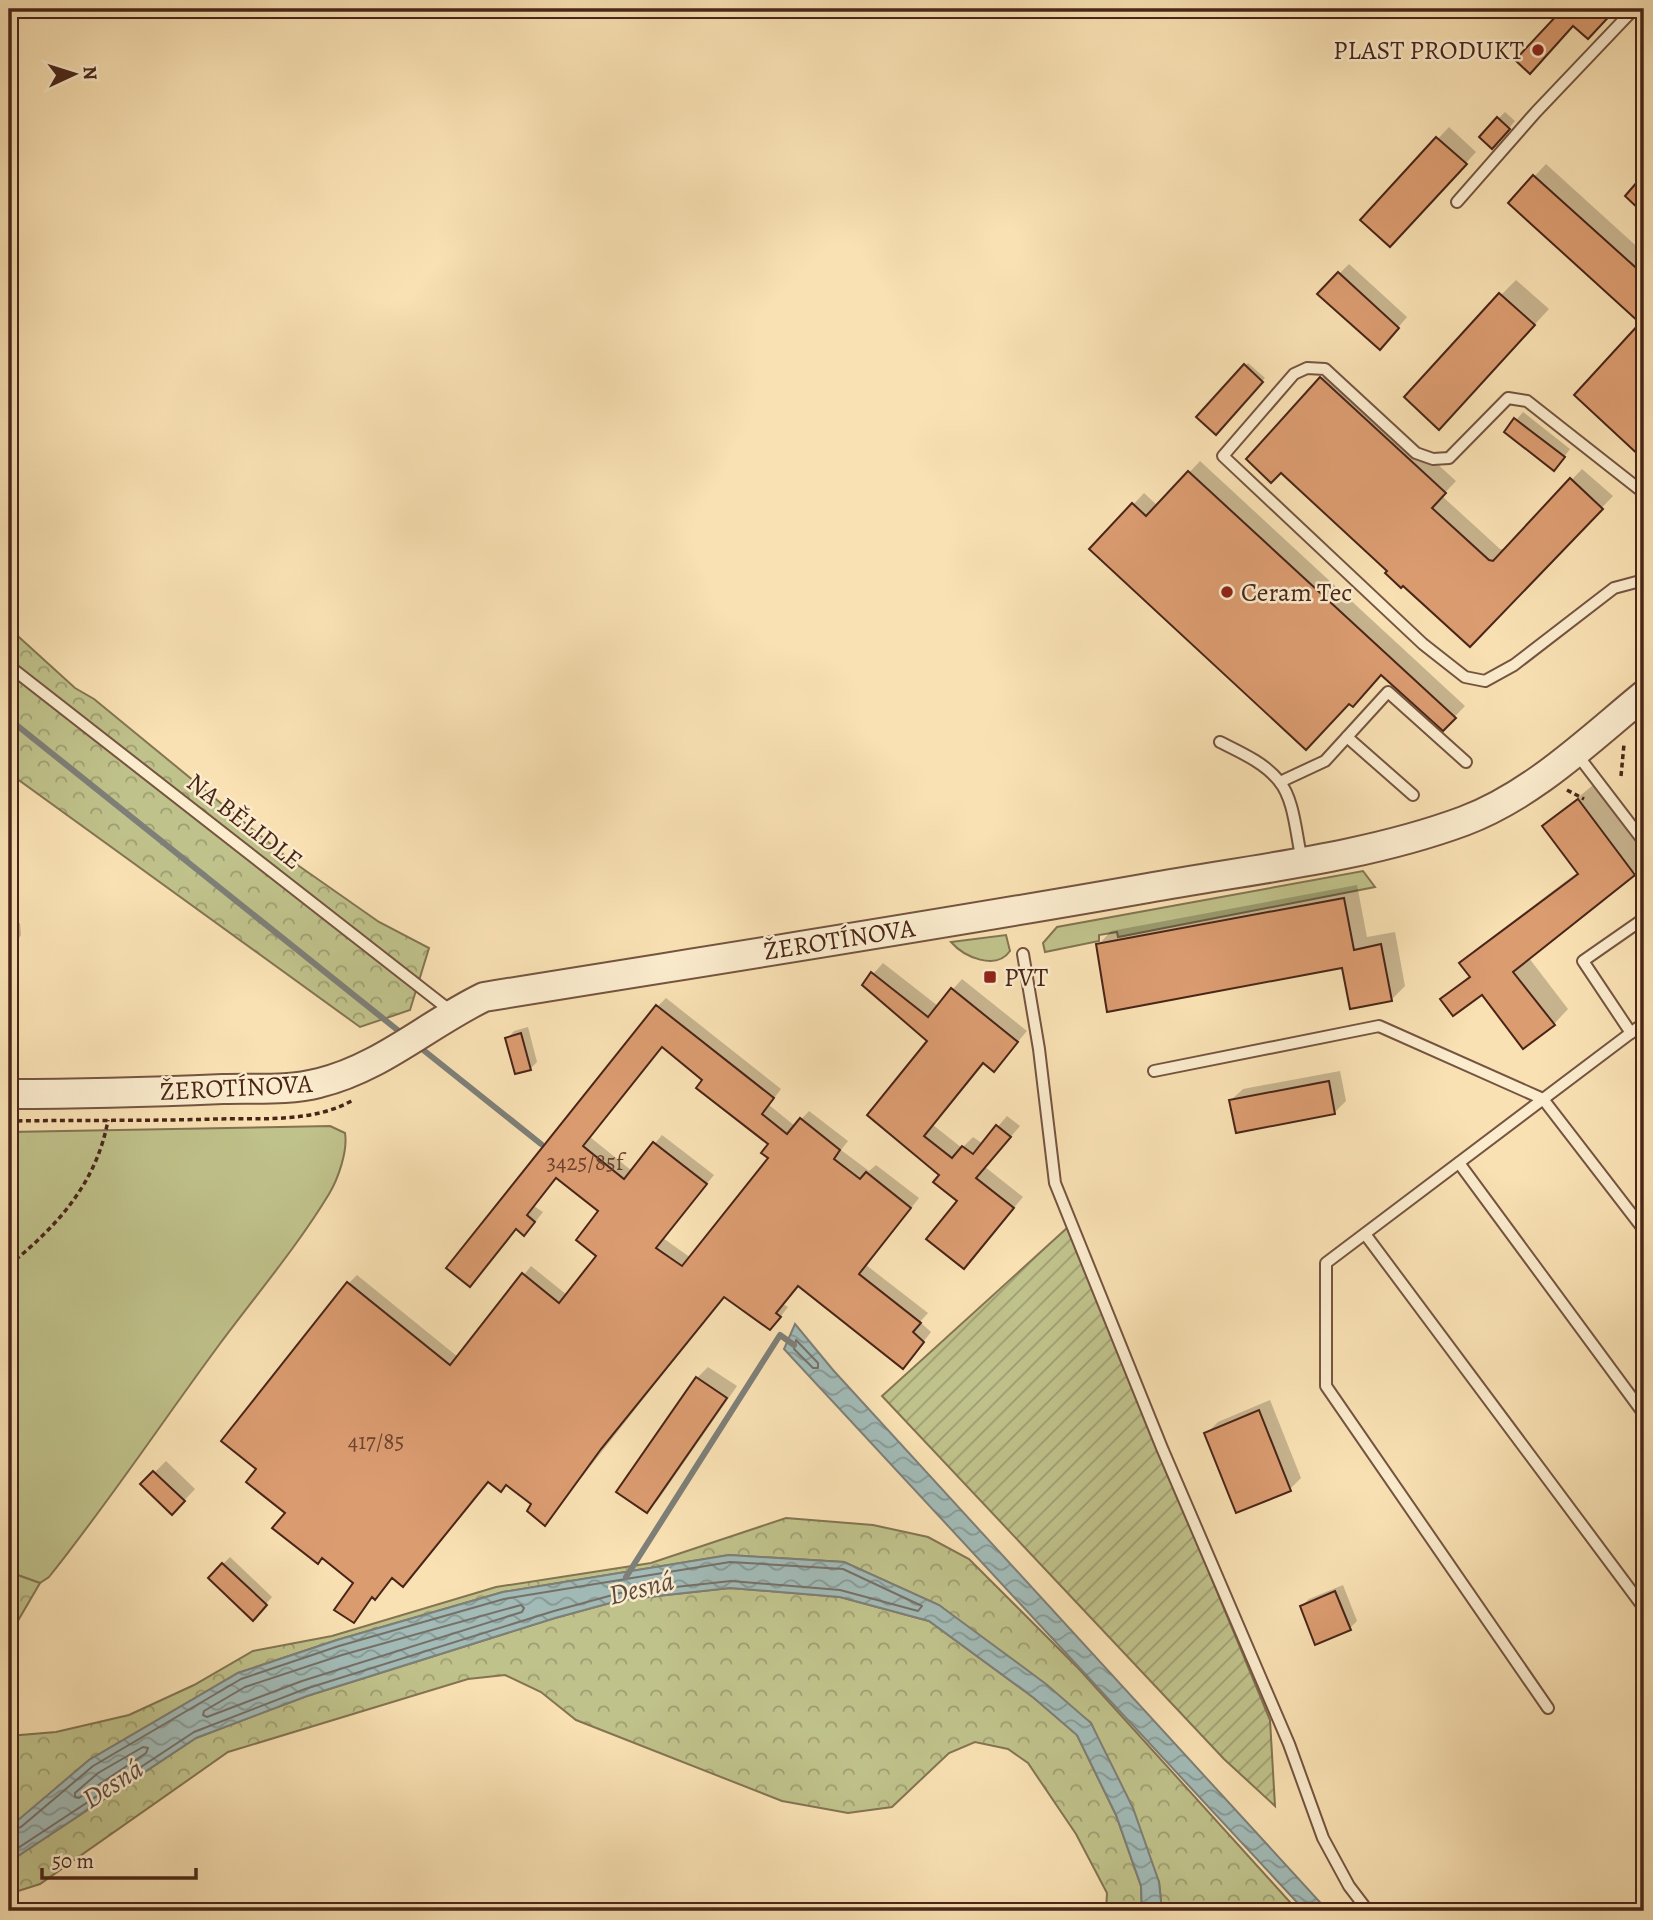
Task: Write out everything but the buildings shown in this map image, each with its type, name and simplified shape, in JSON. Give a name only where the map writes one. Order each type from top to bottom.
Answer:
[{"type":"street","name":"ŽEROTÍNOVA","points":[[9,1094],[111,1093],[318,1084],[360,1069],[401,1047],[452,1012],[485,997],[1027,909],[1382,846],[1466,820],[1507,799],[1576,753],[1644,695]]},
{"type":"lane","points":[[1457,202],[1536,112],[1634,9]]},
{"type":"lane","points":[[1644,493],[1527,401],[1508,398],[1449,458],[1433,459],[1416,453],[1325,369],[1307,368],[1294,374],[1223,456],[1423,644],[1465,677],[1485,681],[1514,665],[1614,588],[1644,580]]},
{"type":"lane","name":"NA BĚLIDLE","points":[[9,666],[452,1012]]},
{"type":"lane","points":[[1280,782],[1325,761],[1388,692],[1466,762]]},
{"type":"lane","points":[[1347,737],[1413,795]]},
{"type":"lane","points":[[1220,742],[1246,754],[1280,782],[1289,805],[1302,860]]},
{"type":"lane","points":[[1576,753],[1644,842]]},
{"type":"lane","points":[[1632,1033],[1583,961],[1639,922],[1644,930]]},
{"type":"lane","points":[[1023,954],[1039,1049],[1055,1184],[1162,1448],[1289,1744],[1323,1838],[1349,1886],[1368,1911]]},
{"type":"lane","points":[[1548,1708],[1326,1386],[1326,1263],[1644,1023]]},
{"type":"lane","points":[[1154,1071],[1379,1026],[1543,1099],[1644,1230]]},
{"type":"lane","points":[[1459,1163],[1644,1414]]},
{"type":"lane","points":[[1365,1234],[1644,1608]]},
{"type":"path","points":[[9,1265],[62,1217],[91,1174],[106,1132],[111,1093]]},
{"type":"green space","points":[[9,628],[75,688],[94,699],[289,859],[379,922],[429,948],[410,1010],[360,1027],[9,773]]},
{"type":"green space","points":[[1363,871],[1375,887],[1118,937],[1117,932],[1099,935],[1099,941],[1045,952],[1043,943],[1057,927]]},
{"type":"green space","points":[[1006,935],[1010,951],[997,960],[972,957],[951,942]]},
{"type":"green space","points":[[330,1126],[345,1133],[342,1165],[329,1194],[290,1252],[49,1577],[40,1583],[9,1572],[9,1132]]},
{"type":"green space","points":[[1067,1228],[1270,1720],[1275,1806],[1224,1759],[882,1396]]},
{"type":"green space","points":[[786,1518],[873,1525],[928,1537],[969,1559],[1079,1669],[1298,1911],[1162,1911],[1159,1882],[1091,1723],[939,1605],[844,1562],[729,1555],[503,1592],[337,1640],[238,1673],[89,1760],[17,1822],[9,1825],[9,1736],[56,1732],[129,1715],[194,1685],[253,1651],[332,1636],[496,1587],[651,1563]]},
{"type":"green space","points":[[9,1572],[40,1583],[9,1636]]},
{"type":"green space","points":[[730,1588],[840,1597],[929,1621],[1034,1698],[1077,1735],[1116,1815],[1141,1886],[1142,1911],[1106,1911],[1107,1893],[1076,1834],[1028,1763],[1008,1749],[975,1742],[949,1753],[892,1807],[848,1813],[782,1801],[576,1720],[541,1692],[505,1675],[468,1679],[228,1752],[40,1884],[9,1894],[9,1862],[196,1738],[307,1696],[555,1618],[621,1600]]},
{"type":"water","points":[[795,1324],[833,1370],[1328,1911],[1305,1911],[784,1349]]},
{"type":"water","name":"Desná","points":[[729,1555],[844,1562],[939,1605],[1046,1684],[1091,1723],[1133,1808],[1159,1882],[1162,1911],[1142,1911],[1141,1886],[1116,1815],[1077,1735],[1034,1698],[929,1621],[840,1597],[730,1588],[621,1600],[555,1618],[307,1696],[196,1738],[9,1862],[9,1825],[89,1760],[238,1673],[337,1640],[503,1592]]},
{"type":"waterway","points":[[9,719],[405,1036]]},
{"type":"waterway","points":[[417,1045],[541,1144]]},
{"type":"waterway","name":"Desná","points":[[626,1577],[780,1335],[794,1345]]},
{"type":"place","name":"PLAST PRODUKT","points":[[1538,50]]},
{"type":"place","name":"Ceram Tec","points":[[1227,592]]},
{"type":"place","name":"PVT","points":[[990,977]]}]
